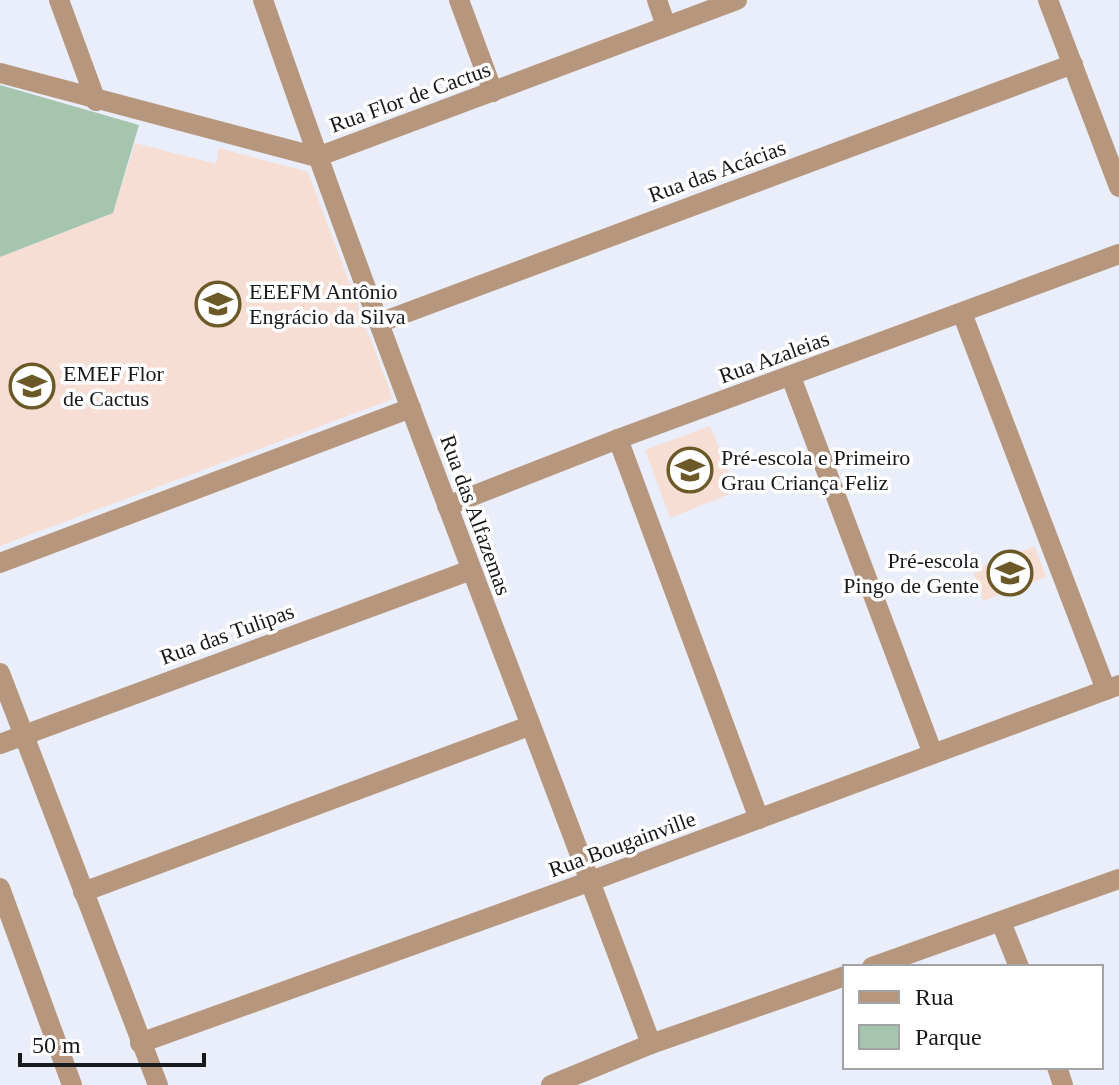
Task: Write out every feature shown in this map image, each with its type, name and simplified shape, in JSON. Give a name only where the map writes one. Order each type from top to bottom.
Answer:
[{"type":"street","points":[[59,0],[96,101]]},
{"type":"street","name":"Rua das Alfazemas","points":[[263,0],[317,157],[651,1044]]},
{"type":"street","points":[[459,0],[493,92]]},
{"type":"street","points":[[657,0],[666,26]]},
{"type":"street","name":"Rua Flor de Cactus","points":[[0,73],[96,101],[317,157],[737,0]]},
{"type":"street","points":[[1048,0],[1119,187]]},
{"type":"street","name":"Rua das Acácias","points":[[379,323],[1073,64]]},
{"type":"street","name":"Rua Azaleias","points":[[447,506],[618,439],[1119,254]]},
{"type":"street","points":[[962,313],[1113,687]]},
{"type":"street","points":[[791,377],[933,754]]},
{"type":"street","points":[[0,563],[411,408]]},
{"type":"street","points":[[618,439],[759,819]]},
{"type":"street","name":"Rua das Tulipas","points":[[0,744],[471,570]]},
{"type":"street","points":[[0,673],[158,1085]]},
{"type":"street","name":"Rua Bougainville","points":[[140,1043],[591,881],[1113,687]]},
{"type":"street","points":[[83,892],[529,726]]},
{"type":"street","points":[[878,965],[1119,879]]},
{"type":"street","points":[[0,888],[72,1085]]},
{"type":"street","points":[[1001,922],[1018,965]]},
{"type":"street","points":[[551,1085],[597,1076],[651,1044],[843,977]]},
{"type":"shaded area","name":"EEEFM Antônio Engrácio da Silva","points":[[135,143],[216,164],[219,148],[308,172],[393,399],[0,546],[0,257],[113,213]]},
{"type":"shaded area","name":"Pré-escola e Primeiro Grau Criança Feliz","points":[[710,426],[737,491],[670,518],[645,450]]},
{"type":"shaded area","name":"Pré-escola Pingo de Gente","points":[[1035,546],[1046,577],[983,601],[973,570]]},
{"type":"green space","points":[[0,85],[139,125],[113,213],[0,257]]},
{"type":"place","name":"EEEFM Antônio Engrácio da Silva","points":[[218,304]]},
{"type":"place","name":"EMEF Flor de Cactus","points":[[32,386]]},
{"type":"place","name":"Pré-escola e Primeiro Grau Criança Feliz","points":[[690,470]]},
{"type":"place","name":"Pré-escola Pingo de Gente","points":[[1010,573]]}]
